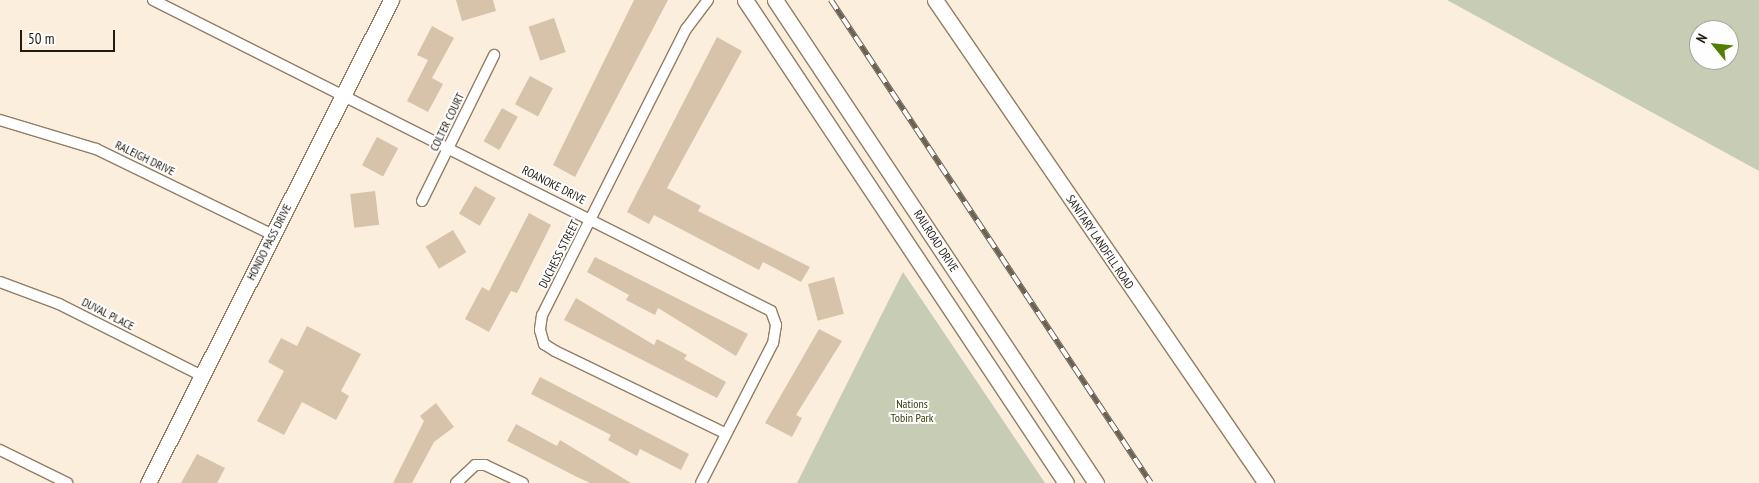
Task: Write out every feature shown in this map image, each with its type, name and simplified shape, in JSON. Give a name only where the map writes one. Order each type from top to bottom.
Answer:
[{"type":"main road","name":"HONDO PASS DRIVE","points":[[148,483],[391,0]]},
{"type":"main road","name":"RAILROAD DRIVE","points":[[745,0],[1066,483]]},
{"type":"main road","name":"RAILROAD DRIVE","points":[[774,0],[1034,394],[1096,483]]},
{"type":"main road","name":"SANITARY LANDFILL ROAD","points":[[935,0],[1266,483]]},
{"type":"main road","points":[[1016,407],[1034,394]]},
{"type":"street","name":"ROANOKE DRIVE","points":[[153,0],[345,93],[592,218],[753,300],[774,315],[773,342],[701,483]]},
{"type":"street","name":"DUCHESS STREET","points":[[708,0],[686,29],[542,315],[544,344],[725,433]]},
{"type":"street","name":"COLTER COURT","points":[[422,201],[494,55]]},
{"type":"street","name":"RALEIGH DRIVE","points":[[0,120],[96,149],[273,235]]},
{"type":"street","name":"DUVAL PLACE","points":[[0,282],[59,304],[202,376]]},
{"type":"street","points":[[0,450],[67,483]]},
{"type":"street","points":[[456,483],[475,465],[485,465],[523,483]]},
{"type":"green space","points":[[1447,0],[1759,0],[1759,171]]},
{"type":"green space","name":"Nations Tobin Park","points":[[903,272],[992,404],[1045,483],[797,483]]},
{"type":"building","points":[[456,0],[493,0],[496,11],[462,21]]},
{"type":"building","points":[[634,0],[668,0],[575,177],[553,165]]},
{"type":"building","points":[[554,18],[566,52],[540,61],[528,27]]},
{"type":"building","points":[[432,26],[454,38],[432,78],[443,84],[428,112],[407,101],[428,60],[417,55]]},
{"type":"building","points":[[717,37],[742,51],[667,188],[701,206],[698,211],[810,267],[801,282],[763,262],[759,270],[654,215],[649,224],[627,212]]},
{"type":"building","points":[[530,76],[553,88],[538,116],[515,104]]},
{"type":"building","points":[[502,108],[518,117],[499,150],[484,141]]},
{"type":"building","points":[[377,137],[398,148],[383,177],[362,165]]},
{"type":"building","points":[[475,186],[496,198],[480,226],[459,214]]},
{"type":"building","points":[[375,191],[379,225],[354,228],[350,194]]},
{"type":"building","points":[[529,213],[551,225],[517,293],[511,291],[489,332],[465,319],[482,287],[489,291]]},
{"type":"building","points":[[453,230],[466,252],[439,269],[426,246]]},
{"type":"building","points":[[595,257],[748,334],[736,356],[658,308],[655,315],[626,300],[629,295],[587,272]]},
{"type":"building","points":[[834,277],[844,314],[818,321],[808,284]]},
{"type":"building","points":[[576,298],[654,345],[657,339],[687,355],[684,359],[726,382],[717,398],[564,320]]},
{"type":"building","points":[[307,326],[361,354],[341,391],[349,396],[336,420],[302,402],[284,435],[257,421],[284,371],[268,362],[281,338],[297,346]]},
{"type":"building","points":[[819,329],[842,341],[796,415],[802,418],[792,437],[765,423]]},
{"type":"building","points":[[540,377],[689,454],[681,470],[640,449],[637,456],[608,440],[611,435],[531,394]]},
{"type":"building","points":[[436,403],[454,427],[434,442],[412,483],[393,483],[424,421],[420,416]]},
{"type":"building","points":[[516,424],[557,446],[560,440],[631,483],[590,483],[577,477],[507,441]]},
{"type":"building","points":[[197,454],[225,468],[217,483],[181,483]]},
{"type":"railway","points":[[831,0],[1151,483]]}]
